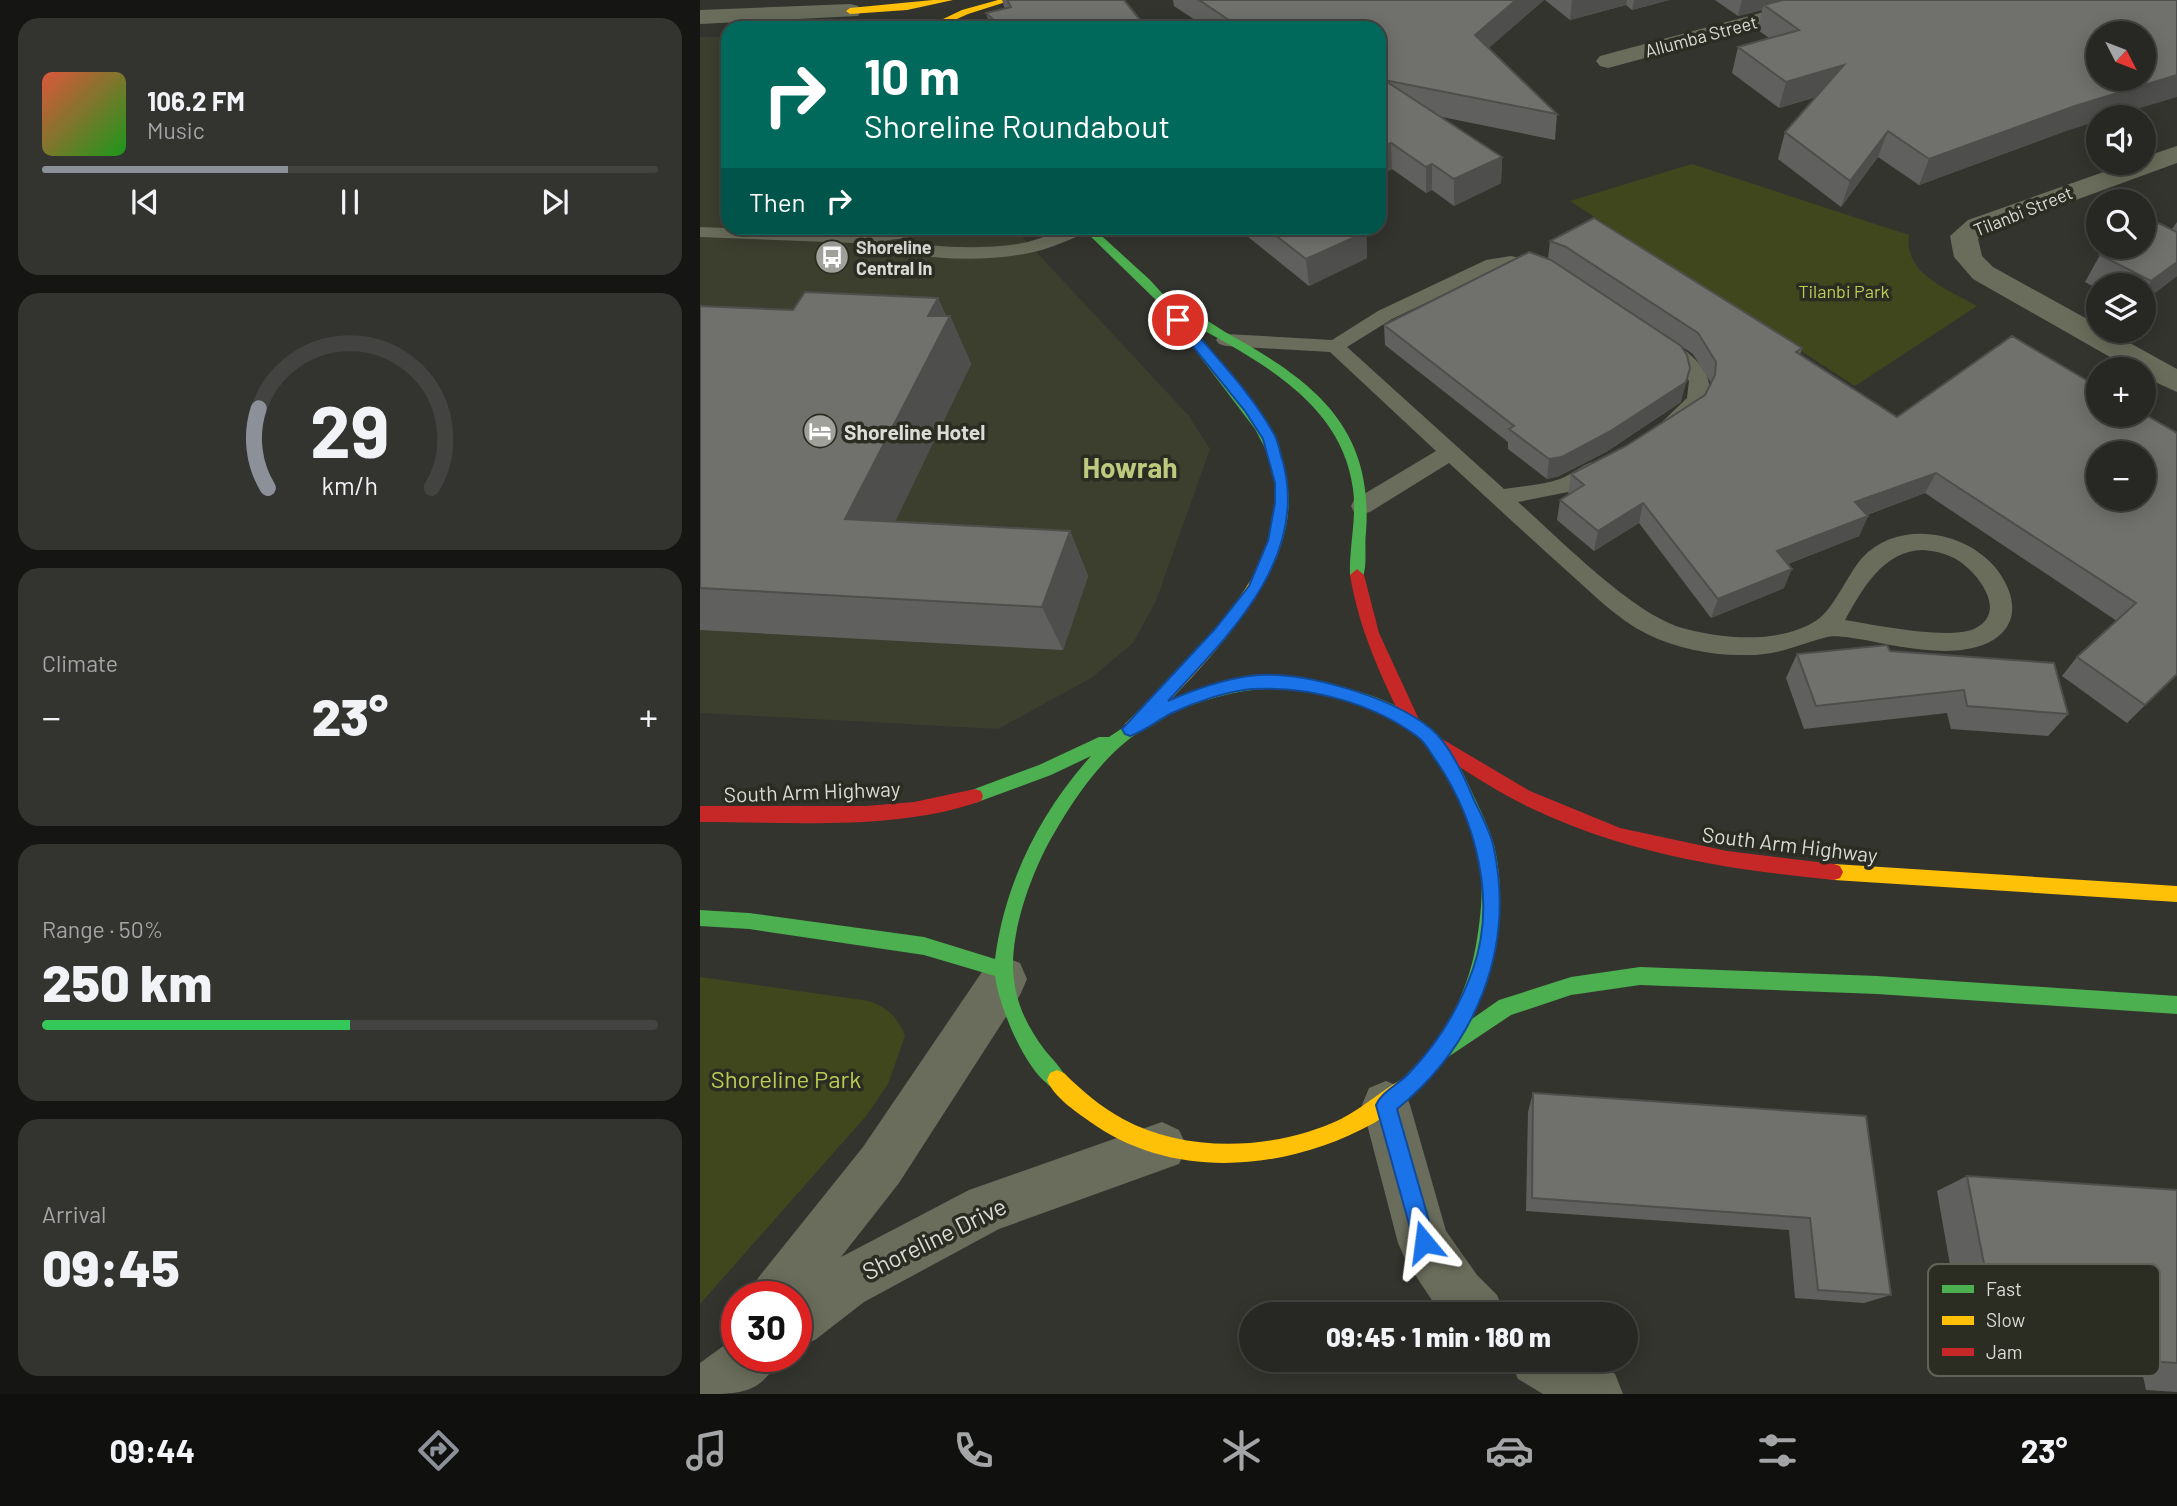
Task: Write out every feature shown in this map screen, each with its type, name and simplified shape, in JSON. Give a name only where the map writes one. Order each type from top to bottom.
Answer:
[{"type":"main road","points":[[844,6],[898,8],[949,0]]},
{"type":"main road","points":[[945,21],[965,12],[1008,0]]},
{"type":"main road","points":[[844,6],[861,21]]},
{"type":"main road","points":[[1094,235],[1167,304],[1190,337],[1261,423],[1277,459],[1282,483],[1282,503],[1275,541],[1255,588],[1221,634],[1070,792],[1047,823],[1027,863],[1011,915],[1004,974],[1017,1021],[1031,1047],[1050,1074],[1081,1104],[1115,1127],[1162,1147],[1209,1153],[1266,1152],[1308,1143],[1353,1127],[1415,1082],[1443,1050],[1483,967],[1490,924],[1491,885],[1485,846],[1470,808],[1455,776],[1420,729],[1381,658],[1360,598],[1356,572],[1362,506],[1356,464],[1348,443],[1334,421],[1307,393],[1281,373],[1167,304]]},
{"type":"main road","name":"South Arm Highway","points":[[700,814],[866,814],[968,799],[1045,770],[1196,696],[1250,683],[1287,682],[1358,698],[1420,729],[1472,767],[1517,795],[1616,835],[1676,851],[1735,862],[1843,874],[2177,894]]},
{"type":"main road","points":[[700,918],[749,921],[924,946],[1004,974]]},
{"type":"main road","points":[[1443,1050],[1506,1007],[1570,986],[1640,976],[1877,985],[2177,1005]]},
{"type":"street","points":[[700,10],[736,0]]},
{"type":"street","name":"Allumba Street","points":[[1608,61],[1834,0]]},
{"type":"street","points":[[700,17],[844,6]]},
{"type":"street","name":"Tilanbi Street","points":[[2177,154],[1978,226],[1964,236],[1963,248],[1969,261],[1983,273],[2177,382]]},
{"type":"street","points":[[790,1281],[881,1165],[1004,974]]},
{"type":"street","points":[[1386,1105],[1424,1242],[1466,1302]]},
{"type":"street","name":"Shoreline Drive","points":[[812,1309],[845,1283],[987,1208],[1162,1147]]},
{"type":"street","points":[[700,1392],[721,1366]]},
{"type":"street","points":[[705,1394],[732,1372]]},
{"type":"street","points":[[1557,1372],[1595,1394]]},
{"type":"lane","points":[[700,232],[721,233]]},
{"type":"lane","points":[[777,235],[854,238],[882,235]]},
{"type":"lane","points":[[854,238],[912,250],[963,253],[1039,245],[1064,235]]},
{"type":"lane","points":[[1226,340],[1335,346],[1385,315],[1492,264],[1527,262],[1556,274]]},
{"type":"lane","points":[[1642,331],[1685,360],[1695,371],[1699,384],[1698,398],[1691,409],[1658,430]]},
{"type":"lane","points":[[1335,346],[1499,498],[1624,606],[1651,625],[1683,639],[1725,646],[1760,645],[1793,639],[1827,626],[1938,643],[1962,643],[1982,636],[1995,625],[2001,611],[2001,596],[1994,580],[1965,554],[1945,545],[1925,541],[1904,542],[1886,549],[1872,560],[1827,626]]},
{"type":"lane","points":[[1362,506],[1451,452]]},
{"type":"lane","points":[[1499,498],[1565,486],[1614,459]]},
{"type":"shaded area","points":[[700,37],[721,37],[721,235],[1021,235],[1189,416],[1210,449],[1156,601],[1133,643],[1091,678],[998,729],[700,713]]},
{"type":"green space","name":"Tilanbi Park","points":[[1692,164],[1909,235],[1909,249],[1920,270],[1942,287],[1977,306],[1855,386],[1570,201]]},
{"type":"green space","name":"Shoreline Park","points":[[700,977],[869,1001],[891,1014],[905,1036],[888,1084],[866,1116],[700,1304]]},
{"type":"building","points":[[1007,0],[1124,0],[1141,21],[995,21],[986,13],[1011,7]]},
{"type":"building","points":[[1199,0],[1516,0],[1475,35],[1557,114],[1386,80],[1386,21],[1230,21]]},
{"type":"building","points":[[1783,0],[2177,0],[2177,75],[2156,81],[2156,21],[2086,21],[2086,91],[2124,91],[1929,159],[1888,131],[1850,181],[1785,132],[1844,65],[1786,82],[1738,47],[1799,30],[1764,5]]},
{"type":"building","points":[[1386,81],[1502,157],[1454,179],[1432,164],[1426,167],[1391,143],[1386,145]]},
{"type":"building","points":[[1594,218],[1802,348],[1796,352],[1897,417],[2012,336],[2086,380],[2086,427],[2156,427],[2156,421],[2177,433],[2177,674],[2145,705],[2077,657],[2136,603],[1936,473],[1855,502],[1868,516],[1777,551],[1792,569],[1718,599],[1643,503],[1598,531],[1560,500],[1584,485],[1571,474],[1626,446],[1705,395],[1715,375],[1716,362],[1698,333],[1566,247],[1550,241]]},
{"type":"building","points":[[2156,222],[2177,232],[2177,262],[2156,277],[2156,273],[2135,273],[2108,259],[2156,259]]},
{"type":"building","points":[[1275,235],[1359,235],[1306,259]]},
{"type":"building","points":[[1529,252],[1551,260],[1681,346],[1687,355],[1690,368],[1686,382],[1609,432],[1562,457],[1549,459],[1509,429],[1514,426],[1384,325]]},
{"type":"building","points":[[805,292],[938,298],[928,316],[950,316],[845,519],[1070,531],[1042,607],[700,588],[700,306],[793,310]]},
{"type":"building","points":[[1887,645],[1890,651],[2054,663],[2068,714],[1967,706],[1964,690],[1816,706],[1797,654]]},
{"type":"building","points":[[1533,1093],[1866,1116],[1891,1295],[1818,1290],[1810,1218],[1532,1198]]},
{"type":"building","points":[[1967,1176],[2177,1190],[2177,1363],[2160,1362],[2160,1264],[1984,1264]]},
{"type":"traffic: fast","points":[[1095,235],[1137,273],[1175,314],[1245,403],[1274,452],[1281,479],[1283,507],[1277,538],[1263,572]]},
{"type":"traffic: fast","points":[[1184,314],[1239,345],[1295,382],[1319,404],[1339,428],[1353,457],[1360,489],[1357,575]]},
{"type":"traffic: fast","points":[[1287,682],[1340,693],[1374,704],[1421,730],[1436,744],[1453,771],[1485,843],[1490,881],[1489,913],[1478,977],[1451,1037],[1432,1063],[1409,1086]]},
{"type":"traffic: fast","points":[[1057,1080],[1030,1046],[1016,1020],[1004,978],[1013,912],[1028,868],[1049,827],[1089,770],[1122,735],[1140,723],[1200,696],[1243,686],[1287,682]]},
{"type":"traffic: fast","points":[[975,796],[1045,770],[1105,742]]},
{"type":"traffic: fast","points":[[700,918],[749,921],[924,946],[1003,970]]},
{"type":"traffic: fast","points":[[1448,1047],[1506,1007],[1571,986],[1640,976],[1877,985],[2177,1005]]},
{"type":"traffic: slow","points":[[850,11],[907,7],[949,0]]},
{"type":"traffic: slow","points":[[945,21],[965,12],[1008,0]]},
{"type":"traffic: slow","points":[[1131,729],[1220,636],[1236,616],[1263,572]]},
{"type":"traffic: slow","points":[[1834,872],[2177,894]]},
{"type":"traffic: slow","points":[[1057,1080],[1106,1121],[1125,1131],[1161,1144],[1198,1152],[1236,1154],[1274,1150],[1311,1141],[1346,1127],[1379,1109],[1409,1086]]},
{"type":"traffic: jam","points":[[1357,575],[1371,633],[1413,724]]},
{"type":"traffic: jam","points":[[1442,746],[1524,796],[1586,824],[1620,835],[1691,853],[1763,865],[1834,872]]},
{"type":"traffic: jam","points":[[700,814],[866,814],[914,809],[975,796]]},
{"type":"place","name":"Shoreline Central In","points":[[832,257]]},
{"type":"place","name":"Shoreline Hotel","points":[[820,431]]},
{"type":"district","name":"Howrah","points":[[1130,467]]},
{"type":"route","points":[[1178,320],[1261,423],[1270,438],[1282,483],[1282,503],[1275,541],[1266,568],[1255,588],[1221,634],[1130,729],[1196,696],[1250,683],[1287,682],[1358,698],[1389,711],[1426,734],[1455,776],[1485,846],[1491,885],[1490,924],[1483,967],[1443,1050],[1415,1082],[1386,1105],[1424,1242]]}]
